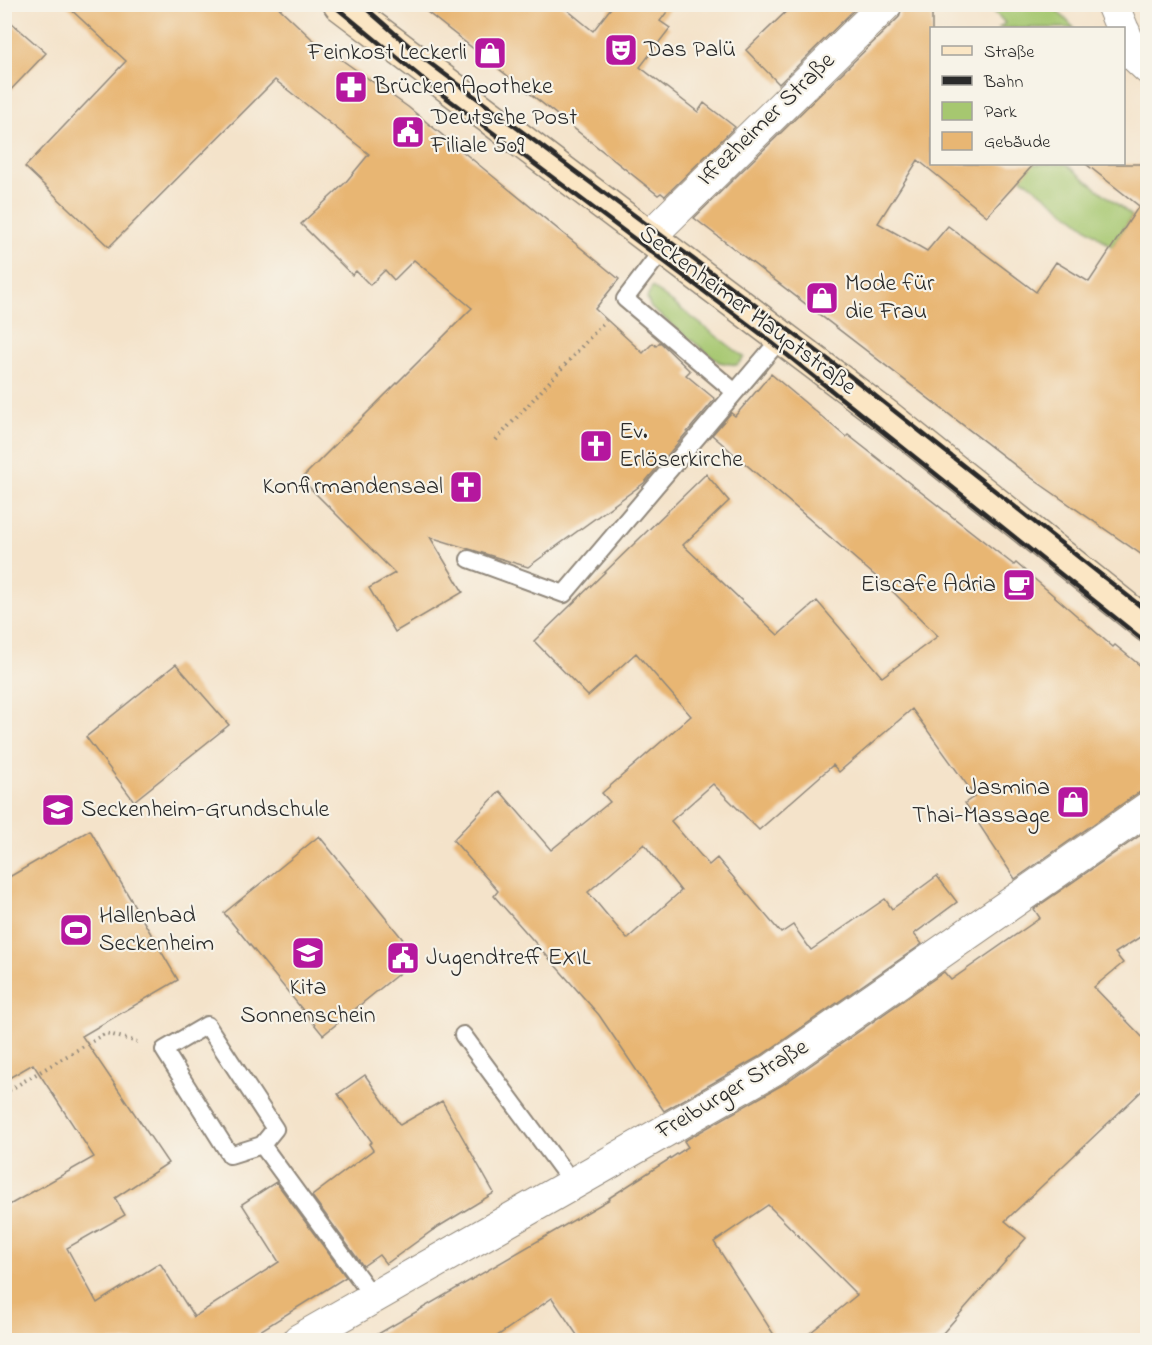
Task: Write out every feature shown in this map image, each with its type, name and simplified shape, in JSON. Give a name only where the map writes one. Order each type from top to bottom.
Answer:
[{"type":"main road","name":"Seckenheimer Hauptstraße","points":[[340,4],[886,417],[1148,626]]},
{"type":"street","name":"Iffezheimer Straße","points":[[656,242],[886,4]]},
{"type":"street","points":[[1112,4],[1122,27]]},
{"type":"street","points":[[1125,35],[1132,53],[1148,68]]},
{"type":"street","name":"Freiburger Straße","points":[[299,1341],[772,1070],[1148,808]]},
{"type":"lane","points":[[656,242],[625,300],[735,392]]},
{"type":"lane","points":[[469,559],[564,594],[782,337]]},
{"type":"lane","points":[[207,1026],[275,1129],[262,1145],[230,1155],[164,1050],[207,1026]]},
{"type":"lane","points":[[463,1035],[573,1184]]},
{"type":"lane","points":[[262,1145],[373,1297]]},
{"type":"path","points":[[496,440],[625,300]]},
{"type":"path","points":[[4,1093],[106,1033],[164,1050]]},
{"type":"green space","points":[[988,5],[1052,5],[1073,27],[1000,27],[1005,23]]},
{"type":"green space","points":[[1032,165],[1067,165],[1132,216],[1112,247],[1021,177]]},
{"type":"green space","points":[[652,287],[744,357],[737,365],[719,362],[651,308],[647,298]]},
{"type":"building","points":[[65,4],[275,4],[311,38],[408,107],[619,279],[595,309],[643,353],[653,343],[656,346],[660,342],[690,371],[686,375],[715,399],[644,483],[528,567],[430,537],[463,592],[395,632],[369,588],[395,573],[301,479],[472,308],[414,260],[394,280],[385,270],[370,285],[356,271],[352,275],[301,224],[345,183],[369,154],[275,80],[109,247],[25,167],[126,61]]},
{"type":"building","points":[[417,4],[560,4],[593,31],[614,4],[673,4],[660,21],[670,28],[640,67],[698,112],[704,103],[735,127],[665,196],[661,193],[658,195]]},
{"type":"building","points":[[794,4],[860,4],[779,84],[746,50]]},
{"type":"building","points":[[903,4],[932,4],[930,165],[1033,165],[987,216],[918,160],[878,223],[927,251],[948,226],[1036,292],[1056,262],[1089,282],[1139,206],[1087,165],[1148,164],[1148,559],[1037,482],[694,218],[899,17]]},
{"type":"building","points":[[4,16],[46,53],[4,97]]},
{"type":"building","points":[[771,374],[846,437],[848,435],[1014,565],[1016,563],[1113,647],[1115,645],[1148,672],[1148,790],[1138,793],[1015,879],[965,803],[975,796],[912,709],[839,772],[833,765],[759,830],[713,784],[671,821],[709,865],[717,858],[781,933],[793,925],[811,950],[885,899],[892,909],[937,876],[957,902],[914,934],[922,944],[762,1055],[664,1111],[599,1015],[494,896],[498,891],[453,840],[500,791],[551,850],[610,802],[602,793],[691,716],[636,653],[588,696],[534,641],[706,474],[729,501],[683,545],[778,635],[817,601],[882,677],[938,636],[888,587],[712,435],[731,413],[735,416]],"holes":[[[644,844],[681,891],[627,939],[588,892]]]},
{"type":"building","points":[[176,664],[229,725],[134,801],[86,737]]},
{"type":"building","points":[[90,830],[178,980],[82,1036],[168,1163],[115,1198],[125,1215],[67,1248],[97,1303],[160,1263],[194,1317],[279,1262],[242,1204],[276,1182],[346,1277],[244,1341],[4,1341],[4,1208],[94,1157],[33,1064],[4,1081],[4,880]]},
{"type":"building","points":[[1148,830],[1148,932],[1115,953],[1123,963],[1094,987],[1148,1043],[1148,1085],[1005,1221],[1026,1238],[936,1341],[800,1341],[857,1295],[768,1205],[714,1242],[778,1341],[581,1341],[552,1298],[490,1341],[366,1341],[610,1199],[688,1147],[684,1141],[782,1085],[944,972],[951,980],[1040,918],[1034,909]]},
{"type":"building","name":"Kita Sonnenschein","points":[[319,836],[418,958],[323,1035],[224,913]]},
{"type":"building","points":[[365,1075],[400,1125],[442,1101],[494,1193],[433,1230],[386,1264],[379,1255],[363,1266],[312,1196],[373,1150],[369,1144],[372,1142],[338,1094]]},
{"type":"railway","points":[[332,4],[440,93],[761,334],[1148,644]]},
{"type":"railway","points":[[361,4],[423,58],[849,375],[1148,612]]},
{"type":"place","name":"Das Palü","points":[[621,50]]},
{"type":"place","name":"Feinkost Leckerli","points":[[490,53]]},
{"type":"place","name":"Brücken Apotheke","points":[[351,87]]},
{"type":"place","name":"Deutsche Post Filiale 509","points":[[408,132]]},
{"type":"place","name":"Mode für die Frau","points":[[822,298]]},
{"type":"place","name":"Ev. Erlöserkirche","points":[[596,446]]},
{"type":"place","name":"Konfirmandensaal","points":[[466,487]]},
{"type":"place","name":"Eiscafe Adria","points":[[1019,585]]},
{"type":"place","name":"Jasmina Thai-Massage","points":[[1073,802]]},
{"type":"place","name":"Seckenheim-Grundschule","points":[[58,810]]},
{"type":"place","name":"Hallenbad Seckenheim","points":[[76,930]]},
{"type":"place","name":"Kita Sonnenschein","points":[[308,953]]},
{"type":"place","name":"Jugendtreff EXIL","points":[[403,958]]}]
